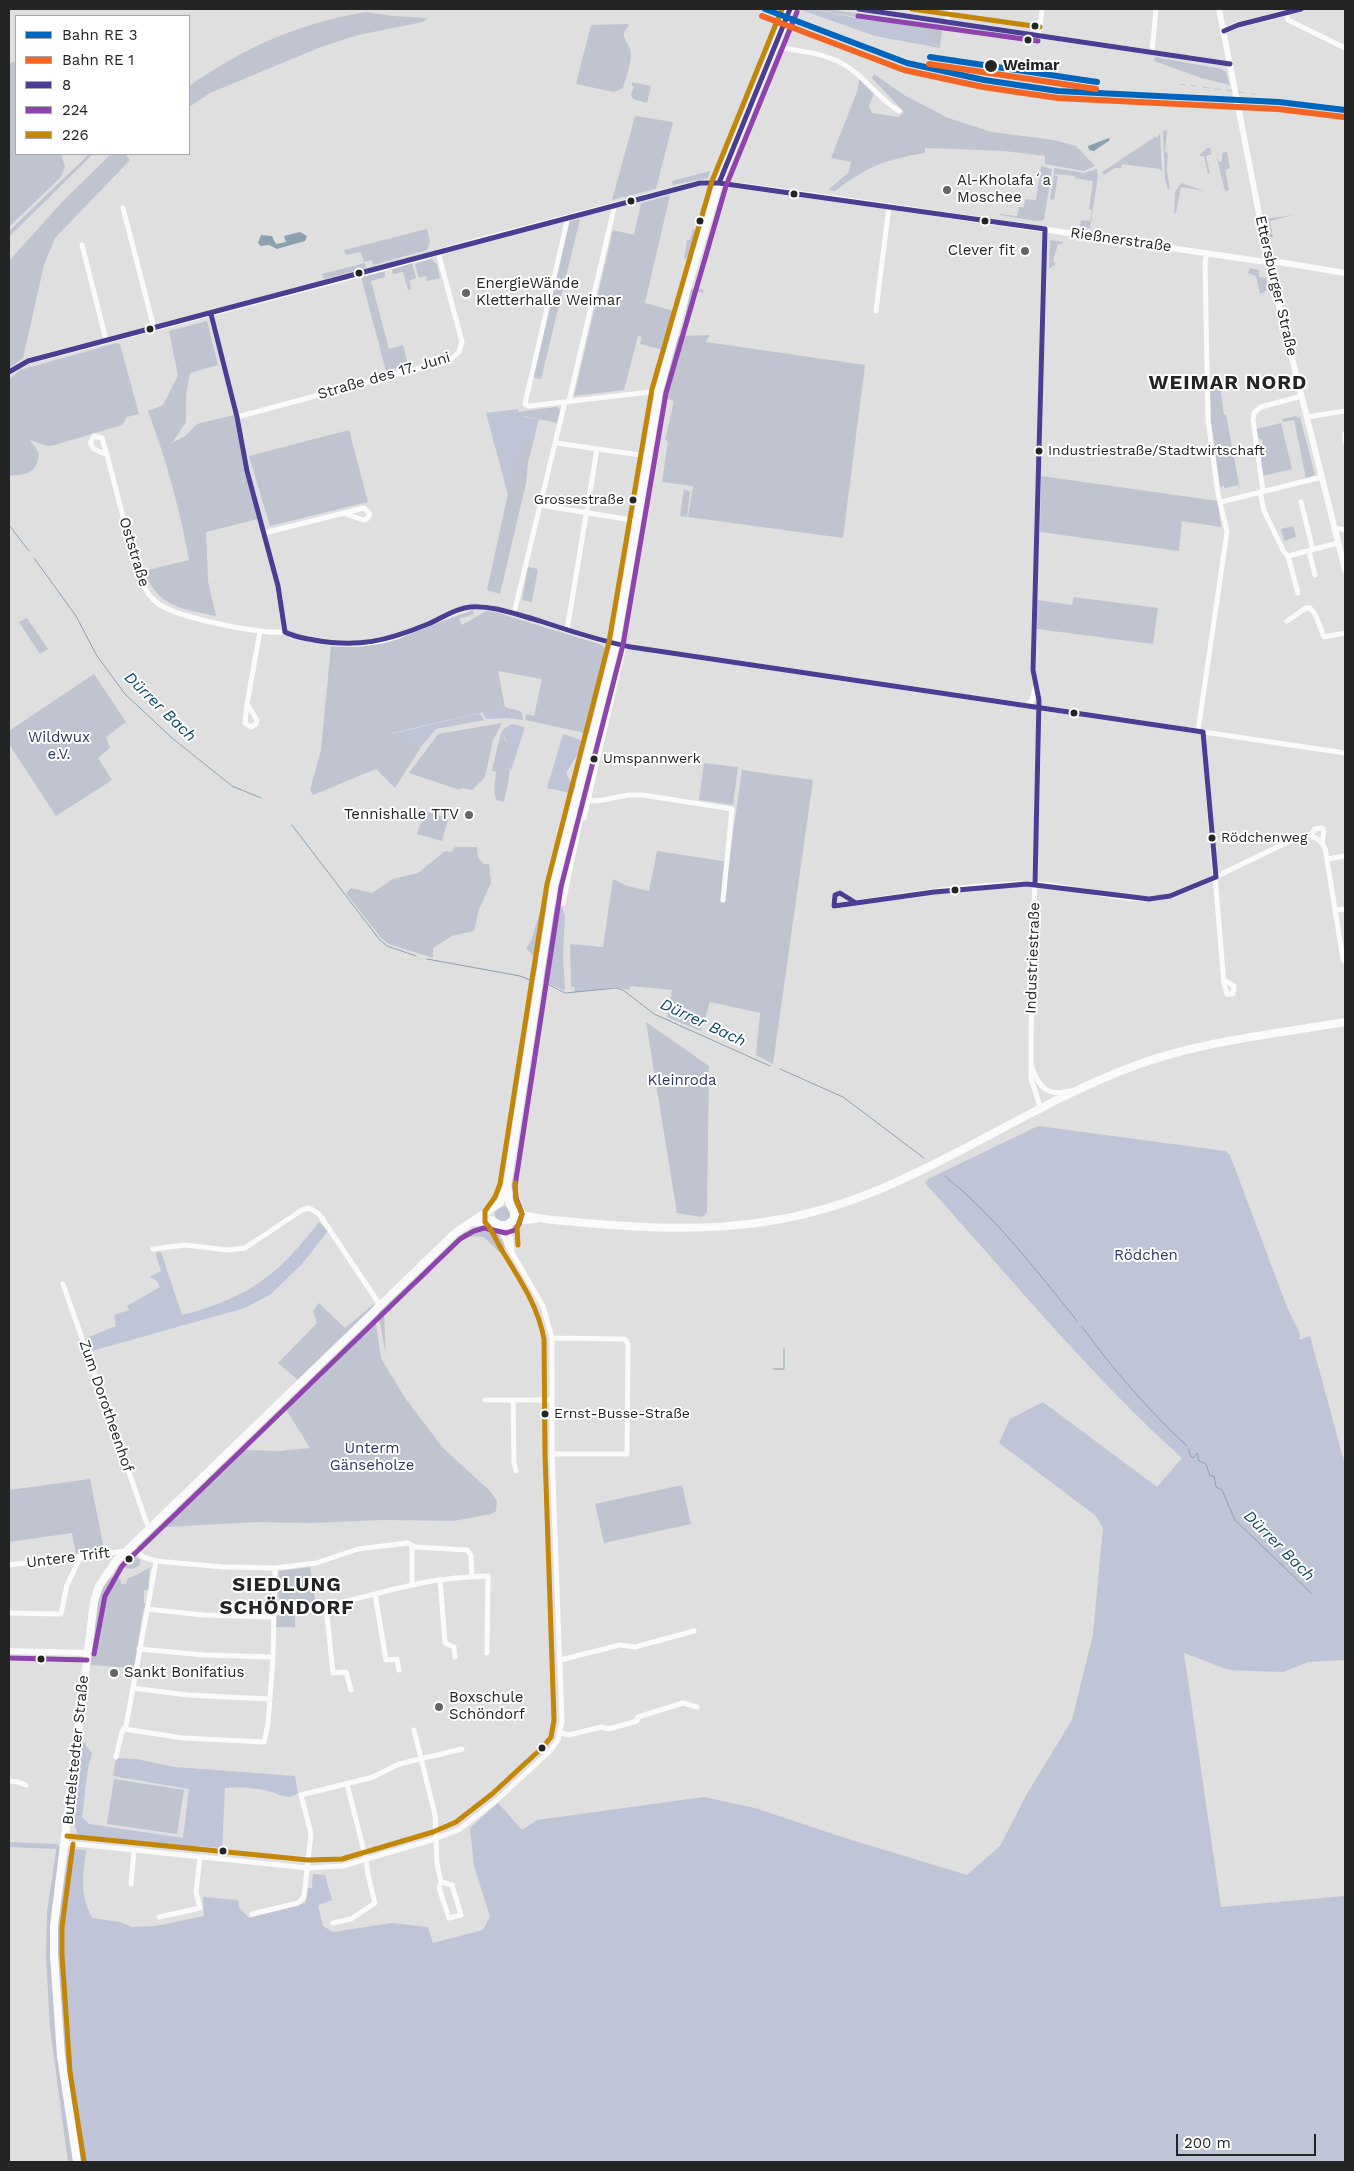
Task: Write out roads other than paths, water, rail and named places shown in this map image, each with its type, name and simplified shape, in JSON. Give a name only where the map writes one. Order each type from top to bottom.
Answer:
[{"type":"main road","points":[[496,1223],[491,1214],[492,1209],[500,1203],[507,1186],[552,892],[620,645],[637,521],[659,391],[719,182],[790,9]]},
{"type":"main road","points":[[470,1223],[488,1220],[496,1223],[511,1222],[542,1218],[681,1229],[726,1228],[778,1221],[836,1206],[866,1195],[926,1168],[1093,1084],[1134,1066],[1179,1052],[1345,1022]]},
{"type":"main road","points":[[507,1186],[512,1208],[511,1222]]},
{"type":"main road","points":[[500,1203],[542,1218]]},
{"type":"main road","name":"Buttelstedter Straße","points":[[77,2162],[62,2064],[54,1955],[54,1926],[66,1843],[87,1654],[94,1602],[99,1586],[113,1565],[150,1527],[455,1233],[492,1209]]},
{"type":"street","points":[[859,9],[947,20],[1230,64]]},
{"type":"street","points":[[947,20],[950,9]]},
{"type":"street","points":[[1039,34],[1042,9]]},
{"type":"street","points":[[1152,52],[1156,9]]},
{"type":"street","name":"Ettersburger Straße","points":[[1219,9],[1268,261],[1345,570]]},
{"type":"street","points":[[1224,31],[1238,25],[1302,9]]},
{"type":"street","points":[[1286,12],[1288,20],[1345,48]]},
{"type":"street","points":[[776,42],[836,60],[860,75],[891,106],[899,111]]},
{"type":"street","name":"Rießnerstraße","points":[[9,372],[28,361],[700,183],[719,182],[1345,273]]},
{"type":"street","points":[[515,609],[615,204]]},
{"type":"street","points":[[876,311],[889,206]]},
{"type":"street","points":[[123,208],[154,328]]},
{"type":"street","points":[[568,217],[525,404],[529,406],[659,391]]},
{"type":"street","name":"Industriestraße","points":[[1041,1110],[1032,1086],[1031,1062],[1039,707],[1032,670],[1045,229]]},
{"type":"street","points":[[82,245],[106,340]]},
{"type":"street","name":"Straße des 17. Juni","points":[[237,417],[456,357],[461,347],[461,338],[438,252]]},
{"type":"street","points":[[1207,253],[1205,262],[1208,420],[1220,502],[1227,532],[1201,731],[1216,876],[1224,980]]},
{"type":"street","points":[[210,314],[278,586],[285,632]]},
{"type":"street","points":[[1298,593],[1288,556],[1284,552],[1264,511],[1253,420],[1254,412],[1261,407],[1302,396]]},
{"type":"street","points":[[1307,417],[1345,411]]},
{"type":"street","points":[[1345,434],[1345,442]]},
{"type":"street","points":[[556,443],[647,456]]},
{"type":"street","points":[[567,630],[597,449]]},
{"type":"street","name":"Oststraße","points":[[107,455],[142,583],[150,597],[166,609],[183,616],[260,631],[285,632],[292,636],[321,642],[361,644],[399,636],[468,607],[485,607],[506,611],[620,645],[1345,753]]},
{"type":"street","points":[[1220,502],[1322,477]]},
{"type":"street","points":[[1301,502],[1315,575]]},
{"type":"street","points":[[540,505],[637,521]]},
{"type":"street","points":[[264,533],[343,513]]},
{"type":"street","points":[[1334,528],[1345,530]]},
{"type":"street","points":[[1288,556],[1338,543]]},
{"type":"street","points":[[1287,621],[1306,608],[1310,608],[1315,614],[1324,637],[1345,633]]},
{"type":"street","points":[[247,704],[260,631]]},
{"type":"street","points":[[572,815],[584,818],[589,801],[620,645]]},
{"type":"street","name":"Industriestraße","points":[[1027,705],[1034,695],[1035,685]]},
{"type":"street","points":[[589,801],[628,795],[643,795],[732,809],[723,900]]},
{"type":"street","points":[[563,903],[581,817]]},
{"type":"street","points":[[1310,836],[1315,828],[1322,828],[1324,832],[1322,842],[1327,859],[1345,962]]},
{"type":"street","points":[[856,903],[842,893],[838,893],[834,898],[834,906],[1002,885],[1035,884],[1149,899],[1170,896],[1300,836],[1310,836],[1322,842]]},
{"type":"street","points":[[1327,859],[1345,856]]},
{"type":"street","points":[[1335,910],[1345,909]]},
{"type":"street","points":[[1031,1062],[1039,1084],[1048,1092],[1059,1093],[1093,1084]]},
{"type":"street","points":[[153,1249],[185,1244],[227,1250],[244,1248],[253,1244],[302,1210],[309,1208],[319,1214],[380,1305]]},
{"type":"street","points":[[511,1222],[509,1230],[512,1251]]},
{"type":"street","points":[[66,1843],[200,1858],[308,1868],[329,1868],[435,1839],[460,1829],[485,1810],[549,1752],[561,1733],[552,1454],[552,1338],[543,1306],[496,1223]]},
{"type":"street","name":"Zum Dorotheenhof","points":[[63,1284],[147,1524],[150,1527]]},
{"type":"street","points":[[552,1338],[623,1339],[628,1344],[627,1454],[552,1454]]},
{"type":"street","points":[[484,1400],[552,1400]]},
{"type":"street","points":[[513,1400],[514,1463],[516,1471]]},
{"type":"street","points":[[129,1548],[143,1557],[156,1561],[223,1567],[275,1568],[316,1563],[348,1552],[408,1543],[412,1546],[467,1550],[471,1555],[472,1576]]},
{"type":"street","points":[[412,1546],[412,1584]]},
{"type":"street","name":"Untere Trift","points":[[9,1565],[129,1548]]},
{"type":"street","points":[[9,1613],[61,1614],[67,1585],[81,1556]]},
{"type":"street","points":[[116,1757],[133,1688],[145,1612],[156,1561]]},
{"type":"street","points":[[124,1729],[183,1738],[264,1742],[273,1657],[275,1568]]},
{"type":"street","points":[[147,1609],[203,1615],[274,1614],[326,1607],[412,1584],[472,1576],[488,1576],[487,1653]]},
{"type":"street","points":[[440,1580],[445,1643],[454,1647],[455,1657]]},
{"type":"street","points":[[374,1594],[386,1660],[397,1659],[398,1670]]},
{"type":"street","points":[[326,1607],[333,1673],[346,1672],[350,1690]]},
{"type":"street","points":[[560,1660],[620,1645],[635,1647],[694,1632]]},
{"type":"street","points":[[140,1649],[204,1655],[273,1657]]},
{"type":"street","points":[[9,1651],[87,1654]]},
{"type":"street","points":[[133,1688],[187,1694],[270,1699]]},
{"type":"street","points":[[561,1733],[569,1735],[602,1727],[609,1729],[637,1721],[638,1716],[683,1703],[697,1707]]},
{"type":"street","points":[[414,1730],[435,1815],[437,1863],[442,1882],[439,1888],[449,1918],[461,1915],[452,1885],[442,1882]]},
{"type":"street","points":[[252,1914],[301,1901],[304,1897],[311,1834],[301,1795],[373,1777],[394,1766],[462,1748]]},
{"type":"street","points":[[9,1781],[26,1785]]},
{"type":"street","points":[[333,1924],[351,1919],[375,1904],[347,1784]]},
{"type":"street","points":[[131,1884],[134,1851]]},
{"type":"street","points":[[159,1917],[200,1908],[196,1892],[200,1858]]},
{"type":"waterway","name":"Dürrer Bach","points":[[9,525],[29,551]]},
{"type":"waterway","name":"Dürrer Bach","points":[[34,558],[76,616],[97,656],[125,694],[172,738],[232,786],[261,798]]},
{"type":"waterway","name":"Dürrer Bach","points":[[292,825],[379,939],[387,946],[416,956]]},
{"type":"waterway","name":"Dürrer Bach","points":[[427,959],[520,976],[533,981]]},
{"type":"waterway","name":"Dürrer Bach","points":[[544,982],[565,993],[616,988],[623,990],[654,1014],[770,1066]]},
{"type":"waterway","points":[[541,1009],[544,993]]},
{"type":"waterway","name":"Dürrer Bach","points":[[780,1069],[843,1097],[924,1158]]},
{"type":"waterway","name":"Dürrer Bach","points":[[945,1176],[998,1226],[1077,1321]]},
{"type":"waterway","name":"Dürrer Bach","points":[[1082,1327],[1132,1389],[1187,1446]]},
{"type":"waterway","points":[[773,1369],[784,1369],[784,1349]]},
{"type":"waterway","name":"Dürrer Bach","points":[[1189,1449],[1190,1455],[1193,1458],[1197,1453],[1199,1461],[1206,1464],[1210,1476],[1214,1476],[1216,1487],[1222,1490],[1235,1520],[1311,1593]]},
{"type":"railway","points":[[1179,84],[1262,95]]},
{"type":"place","name":"Weimar","points":[[991,66]]},
{"type":"place","name":"Al-Kholafa´a Moschee","points":[[947,190]]},
{"type":"place","name":"Clever fit","points":[[1025,251]]},
{"type":"place","name":"EnergieWände Kletterhalle Weimar","points":[[466,293]]},
{"type":"place","name":"Industriestraße/Stadtwirtschaft","points":[[1039,451]]},
{"type":"place","name":"Grossestraße","points":[[633,500]]},
{"type":"place","name":"Umspannwerk","points":[[594,759]]},
{"type":"place","name":"Tennishalle TTV","points":[[469,815]]},
{"type":"place","name":"Rödchenweg","points":[[1212,838]]},
{"type":"place","name":"Ernst-Busse-Straße","points":[[545,1414]]},
{"type":"place","name":"Sankt Bonifatius","points":[[114,1673]]},
{"type":"place","name":"Boxschule Schöndorf","points":[[439,1707]]},
{"type":"district","name":"WEIMAR NORD","points":[[1228,383]]},
{"type":"district","name":"SIEDLUNG SCHÖNDORF","points":[[287,1596]]},
{"type":"park label","name":"Wildwux e.V.","points":[[59,746]]},
{"type":"park label","name":"Kleinroda","points":[[682,1081]]},
{"type":"park label","name":"Rödchen","points":[[1146,1256]]},
{"type":"park label","name":"Unterm Gänseholze","points":[[372,1458]]}]
